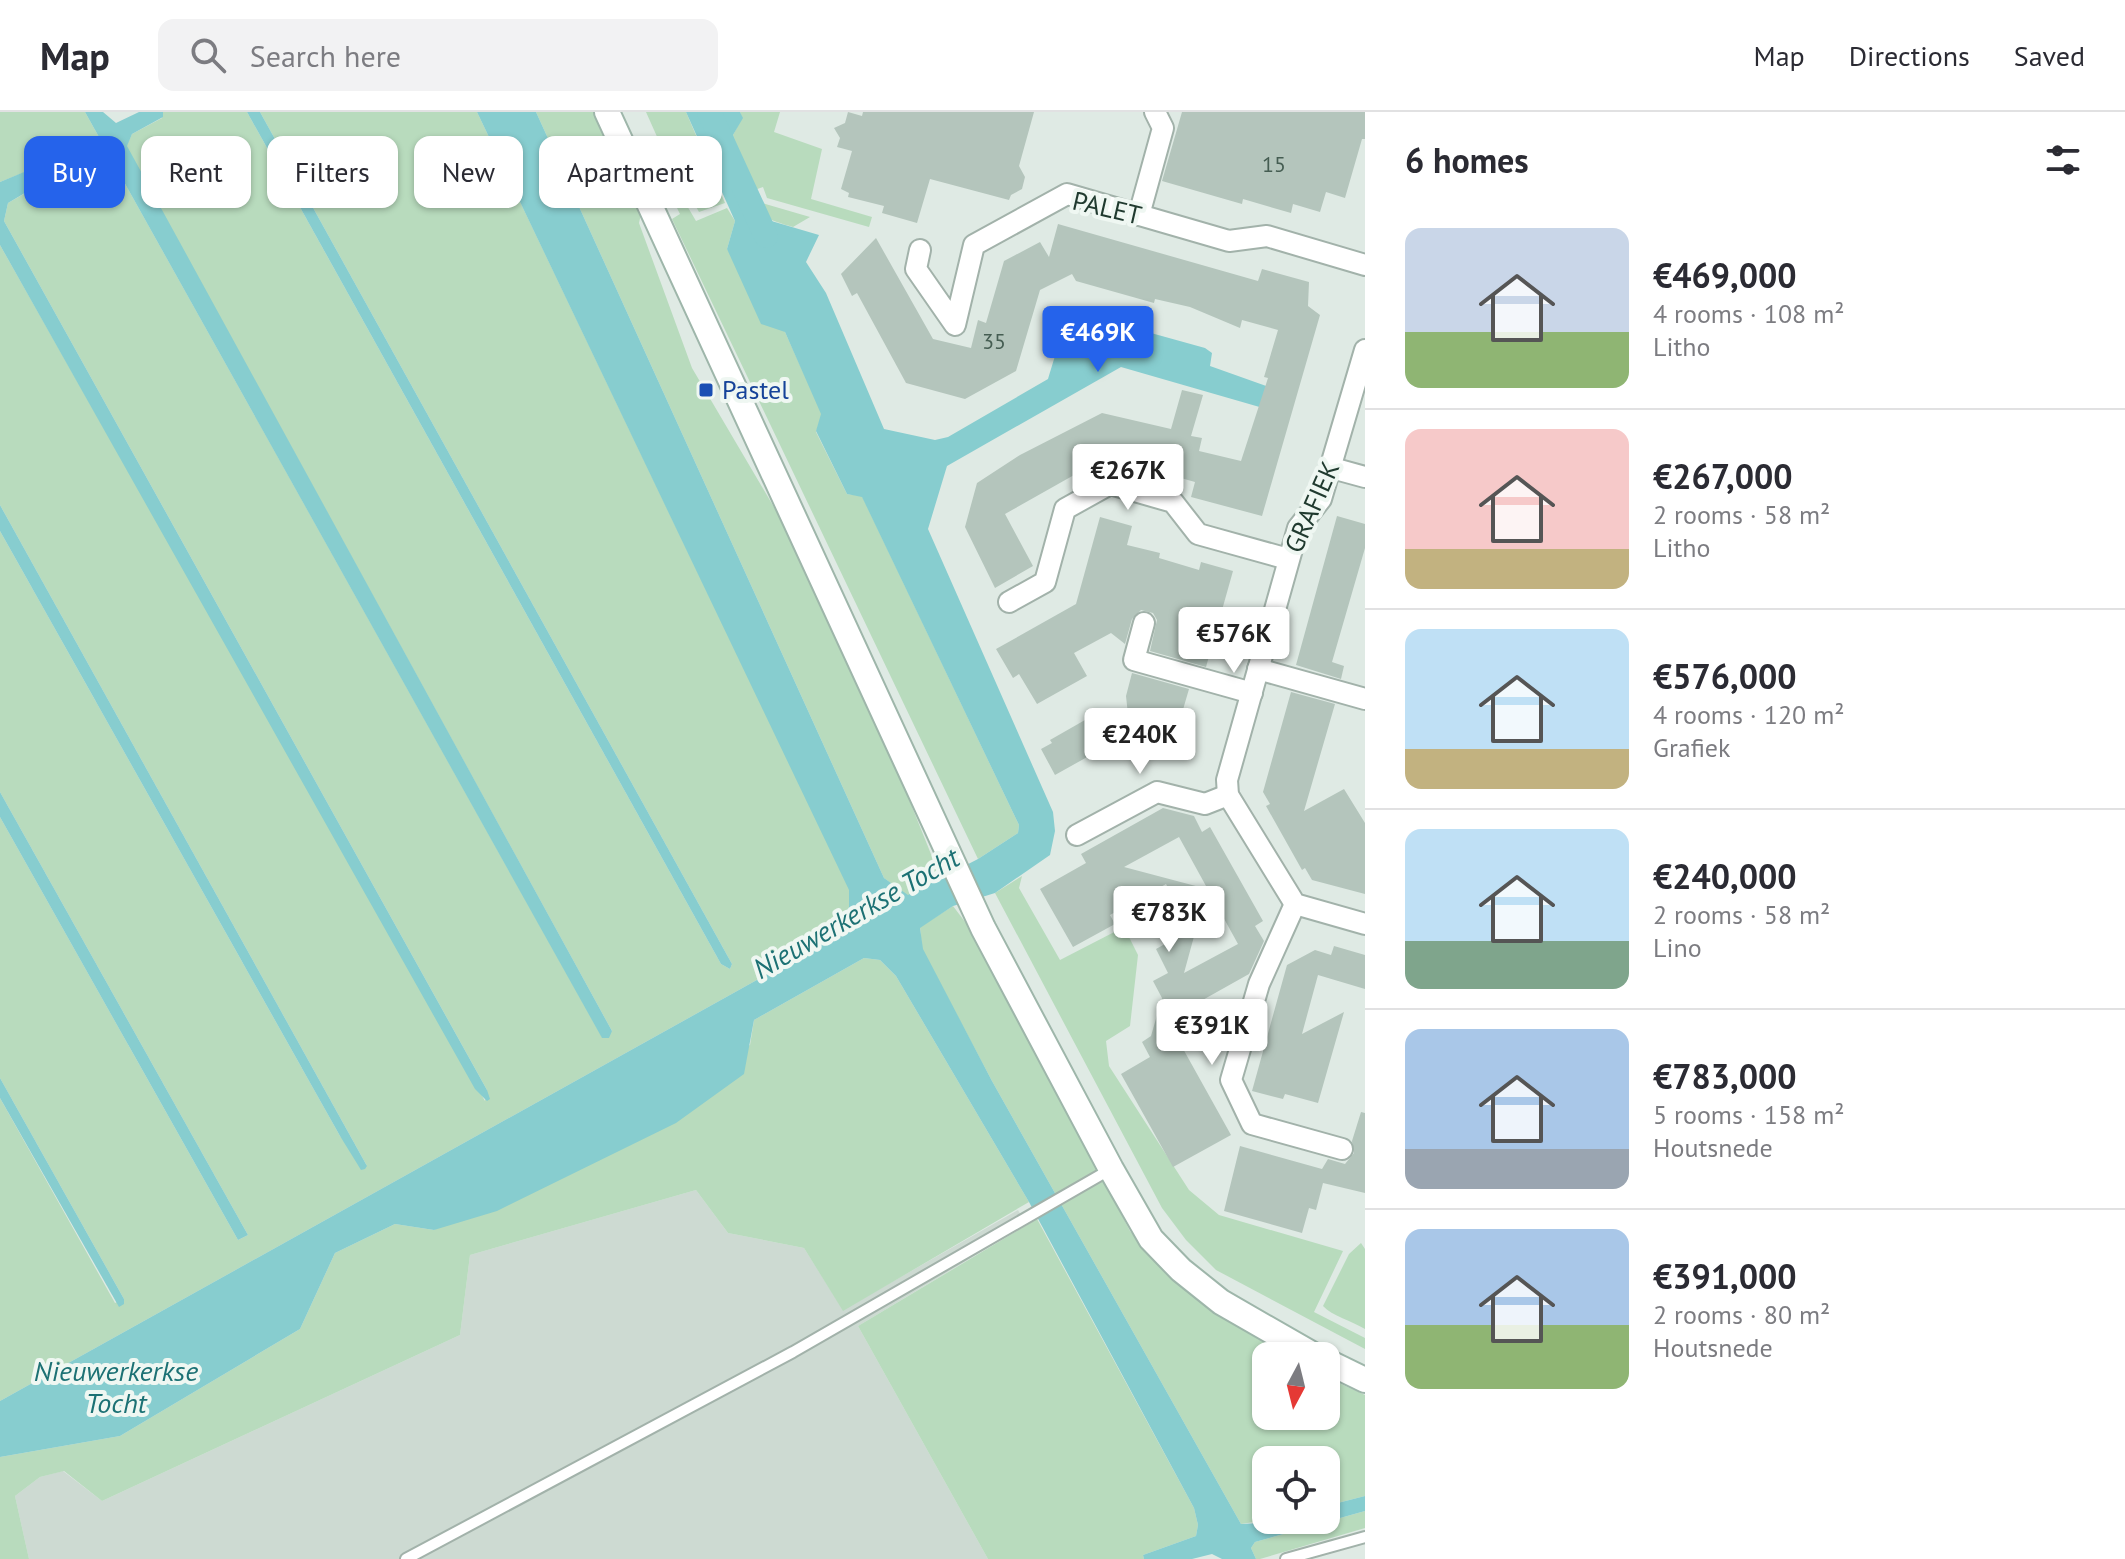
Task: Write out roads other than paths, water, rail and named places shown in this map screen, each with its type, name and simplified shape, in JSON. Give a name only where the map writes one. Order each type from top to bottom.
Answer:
[{"type":"main road","points":[[607,112],[983,928],[1111,1169],[1151,1239],[1181,1270],[1221,1302],[1291,1342]]},
{"type":"main road","points":[[1340,1368],[1365,1380]]},
{"type":"street","points":[[1139,215],[1163,128],[1155,112]]},
{"type":"street","name":"PALET","points":[[920,250],[916,269],[955,325],[974,245],[1067,194],[1229,241],[1267,236],[1365,265]]},
{"type":"street","name":"GRAFIEK","points":[[1228,795],[1227,780],[1288,559],[1298,528],[1321,499],[1363,362]]},
{"type":"street","points":[[1332,468],[1365,477]]},
{"type":"street","points":[[1009,602],[1045,582],[1065,509],[1110,484],[1173,502],[1198,534],[1288,559]]},
{"type":"street","points":[[1144,623],[1134,660],[1252,693]]},
{"type":"street","points":[[1258,669],[1364,696]]},
{"type":"street","points":[[1077,835],[1157,792],[1205,804],[1228,795],[1295,904],[1365,924]]},
{"type":"street","points":[[1295,904],[1259,984],[1231,1080],[1252,1124],[1342,1149]]},
{"type":"lane","points":[[406,1559],[793,1352],[1111,1169]]},
{"type":"lane","points":[[1286,1559],[1365,1537]]},
{"type":"water","points":[[85,112],[103,112],[116,123],[139,112],[163,112],[163,117],[132,134],[127,146],[141,172],[141,208],[161,208],[612,1031],[609,1038],[602,1038],[125,184],[125,136],[98,136]]},
{"type":"water","points":[[247,112],[260,112],[273,136],[267,136],[267,148]]},
{"type":"water","name":"Nieuwerkerkse Tocht","points":[[477,112],[536,112],[547,136],[539,136],[539,208],[580,208],[884,878],[908,895],[978,859],[1018,833],[1019,825],[862,497],[847,494],[816,431],[821,414],[785,332],[761,324],[727,249],[735,221],[722,192],[722,136],[697,136],[686,112],[740,112],[743,118],[733,135],[743,165],[741,183],[752,206],[768,220],[819,235],[806,262],[826,293],[884,429],[935,440],[948,437],[1048,379],[1062,340],[1075,327],[1097,318],[1205,348],[1212,353],[1210,366],[1269,387],[1263,408],[1121,367],[947,466],[928,529],[1053,812],[1055,831],[1050,855],[995,893],[953,906],[920,928],[923,949],[992,1081],[1241,1524],[1252,1523],[1252,1534],[1283,1534],[1255,1542],[1251,1548],[1256,1559],[1222,1559],[1212,1554],[1192,1559],[1144,1559],[1143,1555],[1196,1536],[1198,1525],[1194,1508],[1029,1202],[896,976],[880,960],[864,958],[754,1020],[744,1074],[676,1123],[497,1211],[434,1230],[395,1224],[335,1253],[300,1329],[120,1436],[0,1457],[0,1401],[827,941],[849,907],[849,890],[523,208],[523,136],[488,136]]},
{"type":"water","points":[[24,172],[24,194],[8,203],[4,221],[487,1090],[490,1099],[487,1101],[475,1089],[0,245],[0,182]]},
{"type":"water","points":[[300,208],[313,208],[732,964],[730,969],[721,964]]},
{"type":"water","points":[[0,505],[367,1166],[365,1169],[361,1170],[340,1136],[0,531]]},
{"type":"water","points":[[0,792],[248,1235],[238,1240],[0,817]]},
{"type":"water","points":[[0,1078],[124,1299],[124,1304],[119,1307],[0,1098]]},
{"type":"water","name":"Nieuwerkerkse Tocht","points":[[1365,1496],[1365,1511],[1340,1518],[1340,1502]]},
{"type":"waterway","name":"Nieuwerkerkse Tocht","points":[[709,112],[766,236]]},
{"type":"place","name":"Pastel","points":[[706,390]]}]
